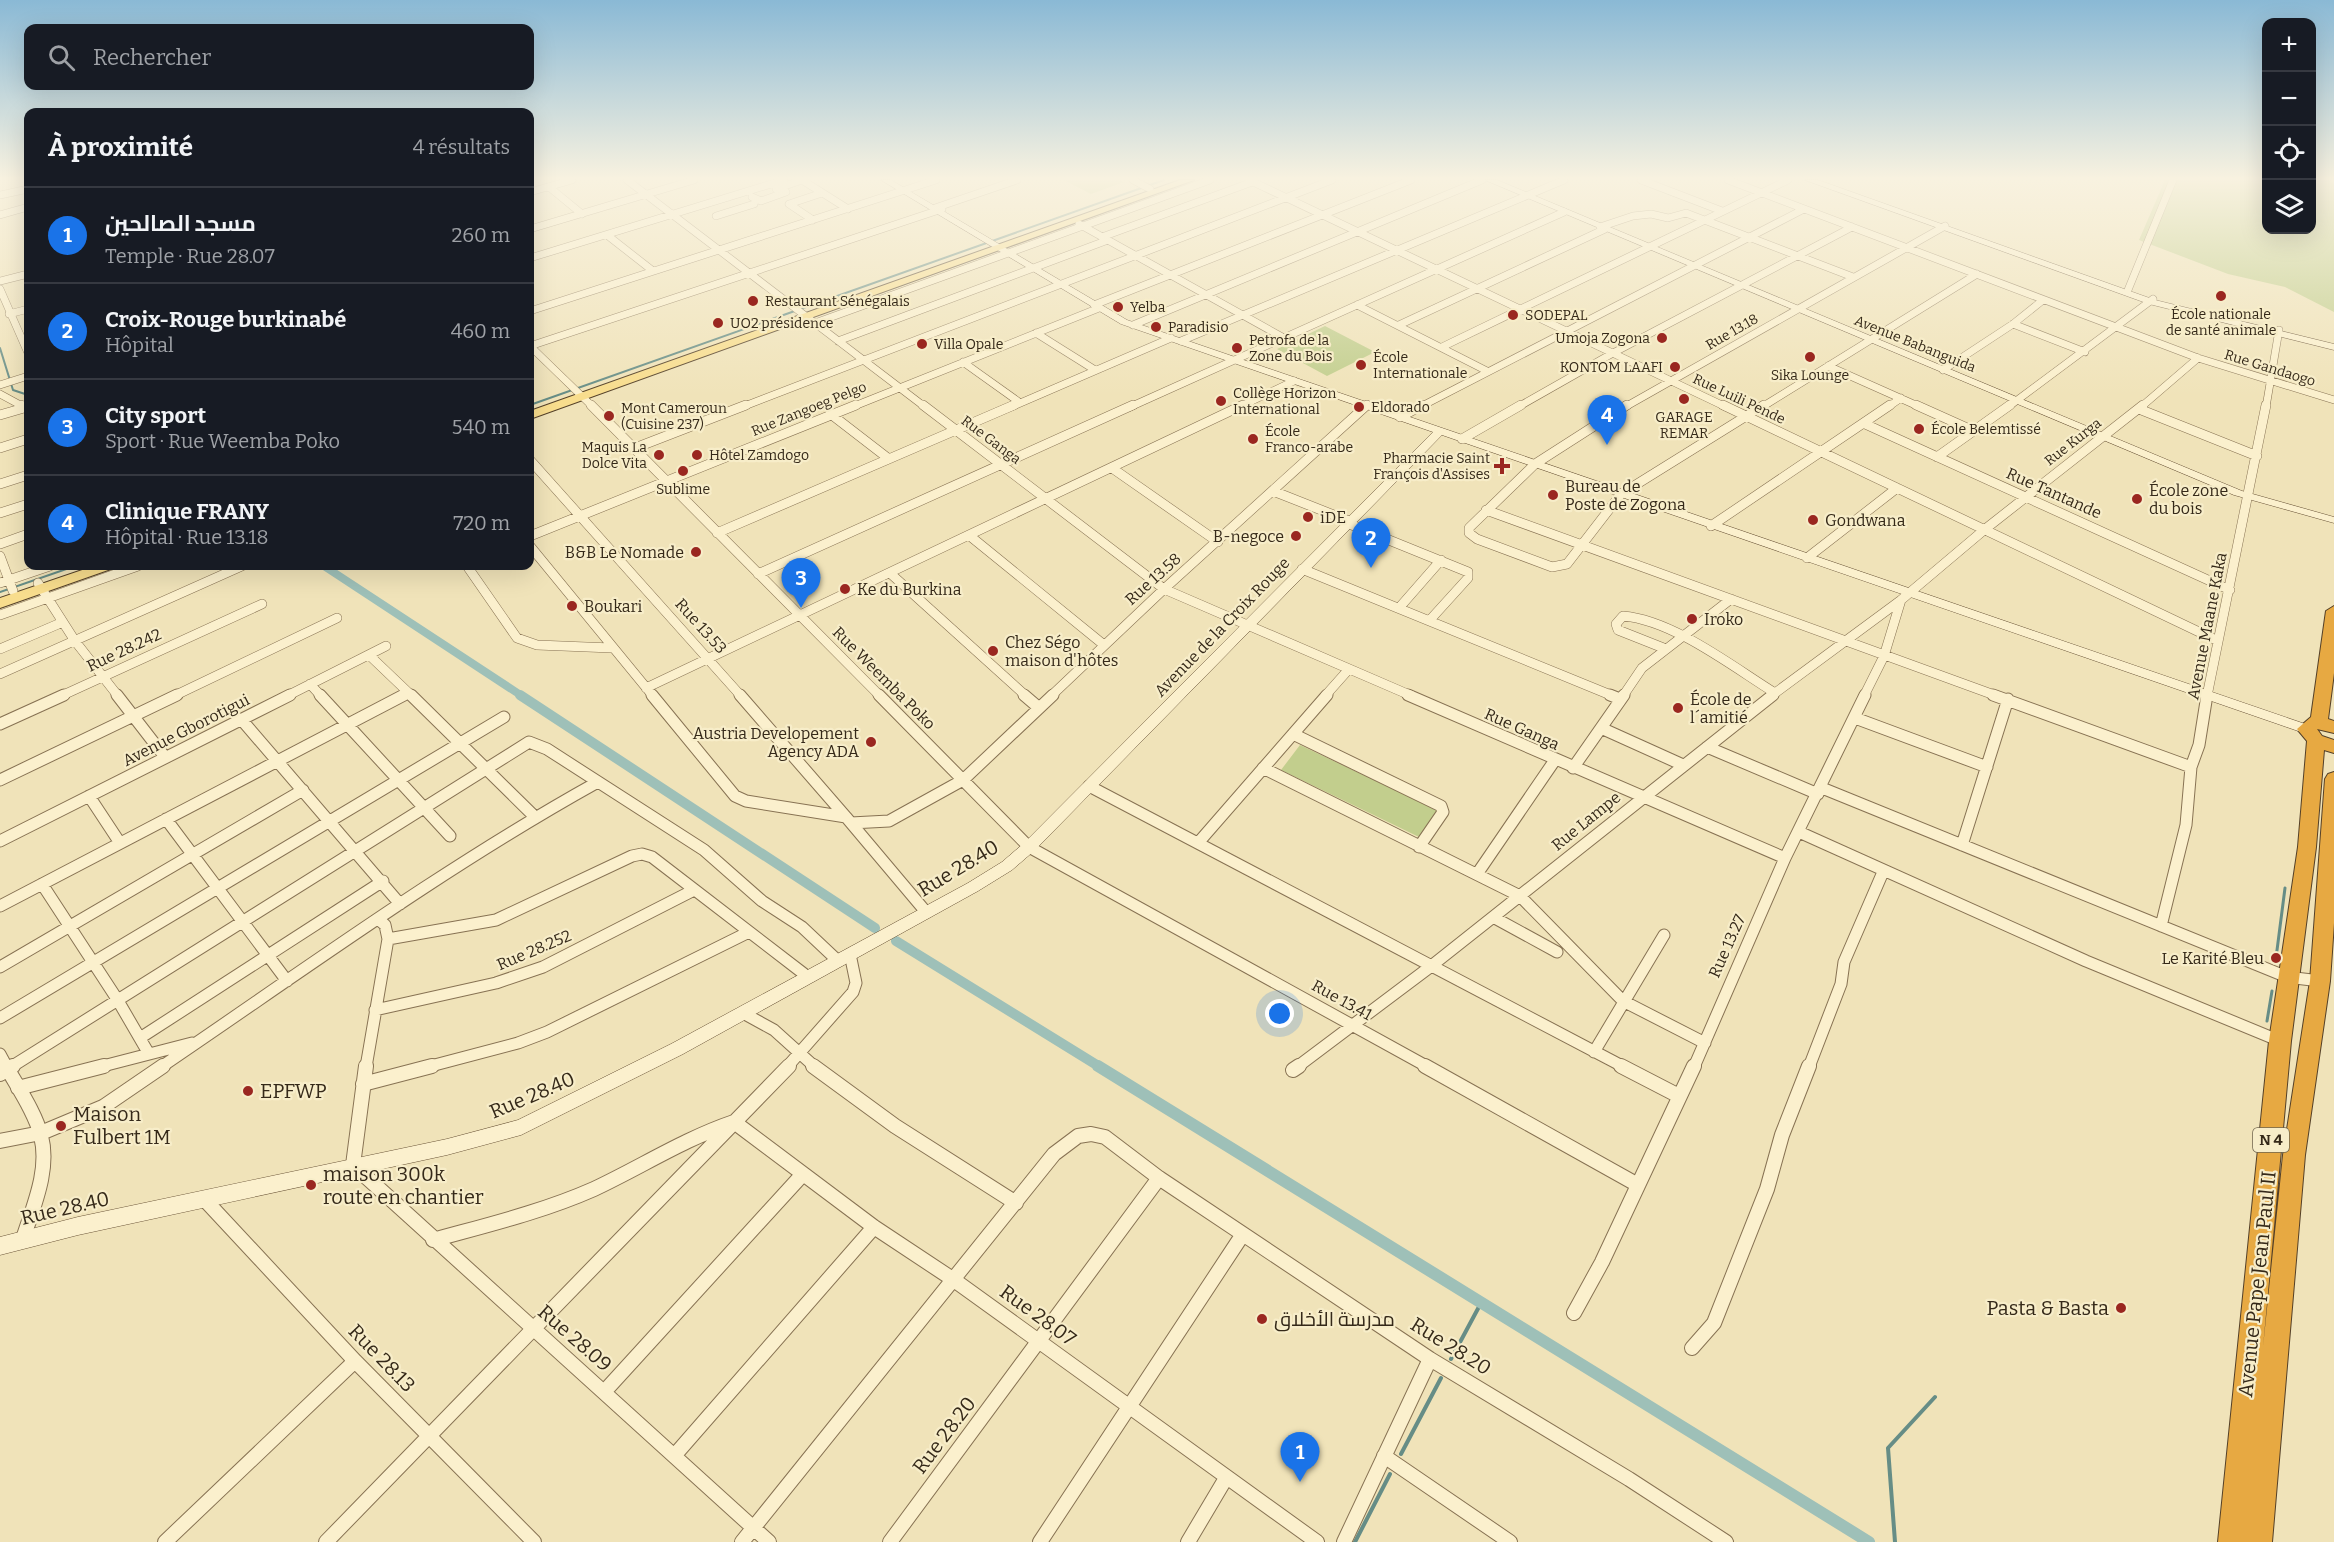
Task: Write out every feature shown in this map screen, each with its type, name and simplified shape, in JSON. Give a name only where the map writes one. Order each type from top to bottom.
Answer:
[{"type":"highway","name":"Avenue Pape Jean Paul II","points":[[2232,1542],[2287,977],[2322,733],[2334,612]]},
{"type":"highway","name":"Avenue Pape Jean Paul II","points":[[2259,1542],[2294,1155],[2320,981],[2334,779]]},
{"type":"main road","points":[[534,414],[990,252]]},
{"type":"main road","points":[[534,408],[582,396]]},
{"type":"main road","points":[[6,588],[43,590],[80,570]]},
{"type":"main road","points":[[0,603],[96,570]]},
{"type":"street","points":[[534,257],[550,252]]},
{"type":"street","points":[[629,252],[653,271]]},
{"type":"street","points":[[534,309],[713,252]]},
{"type":"street","name":"Rue Ganga","points":[[722,252],[1164,589],[1785,858]]},
{"type":"street","points":[[534,342],[811,252]]},
{"type":"street","points":[[1007,252],[1096,307],[1133,325],[1807,558],[1904,596],[2322,733]]},
{"type":"street","points":[[838,341],[1073,252]]},
{"type":"street","points":[[1130,252],[1284,338]]},
{"type":"street","points":[[634,448],[1144,252]]},
{"type":"street","name":"Rue Zangoeg Pelgo","points":[[534,534],[1036,333],[1229,252]]},
{"type":"street","points":[[1133,325],[1310,252]]},
{"type":"street","points":[[717,533],[1095,370],[1243,316],[1390,252]]},
{"type":"street","name":"Rue Luili Pende","points":[[1399,252],[2218,641]]},
{"type":"street","points":[[758,574],[1474,252]]},
{"type":"street","points":[[1399,325],[1553,252]]},
{"type":"street","points":[[1442,347],[1642,252]]},
{"type":"street","name":"Avenue Babanguida","points":[[1660,252],[2248,497],[2334,520]]},
{"type":"street","points":[[1400,417],[1565,331],[1725,252]]},
{"type":"street","points":[[1787,252],[1853,277]]},
{"type":"street","points":[[1462,439],[1613,353],[1805,252]]},
{"type":"street","name":"Rue 13.18","points":[[1583,545],[1567,564],[1552,567],[1471,536],[1469,528],[1535,464],[1605,418],[1898,252]]},
{"type":"street","name":"Rue Gandaogo","points":[[1920,252],[2198,358],[2334,400]]},
{"type":"street","points":[[2015,252],[2153,300],[2334,345]]},
{"type":"street","points":[[2016,252],[2153,300]]},
{"type":"street","points":[[2128,290],[2142,252]]},
{"type":"street","points":[[1583,545],[1621,494],[1977,274]]},
{"type":"street","points":[[0,281],[24,275]]},
{"type":"street","points":[[0,289],[24,345]]},
{"type":"street","points":[[1943,370],[2013,324],[2043,300]]},
{"type":"street","points":[[1937,457],[2085,352],[2153,300]]},
{"type":"street","points":[[1357,304],[1487,371]]},
{"type":"street","points":[[9,314],[24,310]]},
{"type":"street","points":[[2013,324],[2085,352]]},
{"type":"street","name":"Avenue Maane Kaka","points":[[2161,926],[2186,825],[2191,767],[2201,736],[2207,695],[2257,456],[2278,331]]},
{"type":"street","points":[[1036,333],[1095,370]]},
{"type":"street","name":"Rue Weemba Poko","points":[[534,346],[1029,847]]},
{"type":"street","name":"Rue Kurga","points":[[1904,596],[1984,530],[2139,409],[2198,358]]},
{"type":"street","points":[[963,362],[1019,402]]},
{"type":"street","points":[[1828,366],[1974,431]]},
{"type":"street","points":[[2,384],[24,377]]},
{"type":"street","points":[[17,380],[24,382]]},
{"type":"street","points":[[646,688],[891,574],[1294,381]]},
{"type":"street","points":[[0,394],[24,407]]},
{"type":"street","points":[[1711,526],[1901,398]]},
{"type":"street","name":"Rue 13.58","points":[[963,780],[1164,589],[1367,405]]},
{"type":"street","points":[[0,415],[24,409]]},
{"type":"street","points":[[2139,409],[2257,456]]},
{"type":"street","points":[[832,415],[889,459]]},
{"type":"street","name":"Rue Tantande","points":[[1865,424],[2230,590]]},
{"type":"street","name":"Avenue de la Croix Rouge","points":[[1029,847],[1440,431]]},
{"type":"street","points":[[0,448],[24,440]]},
{"type":"street","name":"Rue 13.53","points":[[534,465],[710,659],[926,912]]},
{"type":"street","points":[[1112,468],[1218,542]]},
{"type":"street","points":[[0,484],[24,475]]},
{"type":"street","points":[[1807,558],[1897,488]]},
{"type":"street","points":[[1274,491],[1463,569],[1469,576],[1429,621]]},
{"type":"street","points":[[0,513],[24,505]]},
{"type":"street","points":[[1486,510],[2191,767]]},
{"type":"street","points":[[0,544],[24,535]]},
{"type":"street","points":[[970,536],[1104,645]]},
{"type":"street","points":[[534,551],[735,796],[746,801],[848,820],[889,821],[963,780]]},
{"type":"street","points":[[0,556],[6,588],[42,570]]},
{"type":"street","points":[[1399,608],[1441,560]]},
{"type":"street","points":[[1302,569],[1620,699]]},
{"type":"street","points":[[0,615],[43,590],[122,570]]},
{"type":"street","points":[[0,674],[233,570]]},
{"type":"street","points":[[470,570],[517,638],[537,645],[612,648]]},
{"type":"street","points":[[891,574],[1038,707]]},
{"type":"street","points":[[43,590],[75,641],[165,757]]},
{"type":"street","name":"Rue Lampe","points":[[1293,1070],[1431,967],[1683,765],[1904,596]]},
{"type":"street","name":"Rue 13.27","points":[[1574,1313],[1705,1043],[1785,858],[1820,791],[1884,656],[1904,596]]},
{"type":"street","points":[[1573,768],[1642,668],[1731,600]]},
{"type":"street","name":"Rue 28.242","points":[[0,724],[262,604]]},
{"type":"street","points":[[1666,649],[1618,630],[1616,624],[1623,616],[1630,615],[1682,637],[1775,693]]},
{"type":"street","points":[[0,780],[337,618]]},
{"type":"street","points":[[0,650],[63,622]]},
{"type":"street","name":"Avenue Gborotigui","points":[[0,841],[386,646]]},
{"type":"street","points":[[369,655],[488,768],[535,817]]},
{"type":"street","points":[[1198,843],[1349,669]]},
{"type":"street","points":[[310,684],[450,837]]},
{"type":"street","points":[[0,906],[407,693]]},
{"type":"street","points":[[1962,845],[1973,800],[1987,767],[2008,699]]},
{"type":"street","points":[[0,1018],[504,717]]},
{"type":"street","points":[[1855,718],[1987,767]]},
{"type":"street","points":[[241,719],[328,821],[384,881],[400,904]]},
{"type":"street","points":[[1601,728],[1683,765]]},
{"type":"street","points":[[1293,734],[1442,806],[1443,812],[1419,847]]},
{"type":"street","points":[[4,1071],[524,744],[534,742],[704,850],[762,901],[843,957],[856,982],[853,992],[798,1055],[326,1542]]},
{"type":"street","points":[[1707,747],[1962,845],[2287,977],[2320,981]]},
{"type":"street","points":[[1477,874],[1555,760]]},
{"type":"street","points":[[1263,768],[1520,896],[1623,1001],[1705,1043]]},
{"type":"street","points":[[0,1141],[41,1133],[103,1107],[400,904],[535,817],[596,783]]},
{"type":"street","points":[[1089,786],[1678,1096]]},
{"type":"street","points":[[0,967],[303,790]]},
{"type":"street","points":[[89,796],[120,843]]},
{"type":"street","points":[[166,819],[287,981]]},
{"type":"street","points":[[1799,832],[1883,872],[2086,961],[2280,1041]]},
{"type":"street","name":"Rue 28.40","points":[[0,1246],[353,1165],[447,1147],[521,1127],[666,1055],[990,877],[1029,847]]},
{"type":"street","name":"Rue 13.41","points":[[1029,847],[1638,1185]]},
{"type":"street","points":[[388,939],[496,920],[632,856],[642,854],[652,857],[808,977]]},
{"type":"street","points":[[1692,1348],[1714,1323],[1767,1189],[1782,1135],[1841,984],[1844,962],[1883,872]]},
{"type":"street","points":[[140,1038],[268,958],[384,881]]},
{"type":"street","points":[[42,884],[117,999],[149,1054]]},
{"type":"street","name":"Rue 28.252","points":[[375,1010],[519,977],[694,890]]},
{"type":"street","points":[[1493,917],[1557,952]]},
{"type":"street","points":[[353,1165],[363,1084],[388,939],[386,925],[378,919]]},
{"type":"street","points":[[363,1084],[518,1043],[547,1032],[749,932]]},
{"type":"street","points":[[1594,1052],[1664,935]]},
{"type":"street","points":[[742,1542],[1016,1203],[895,1126],[798,1055],[774,1030],[743,1013]]},
{"type":"street","points":[[18,1088],[198,1042]]},
{"type":"street","points":[[0,1054],[4,1071],[18,1088],[41,1133],[45,1158],[23,1239]]},
{"type":"street","points":[[433,1240],[523,1215],[577,1196],[631,1171],[710,1129],[734,1122]]},
{"type":"street","name":"Rue 28.07","points":[[734,1122],[874,1227],[954,1280],[1317,1542]]},
{"type":"street","name":"Rue 28.20","points":[[1016,1203],[1054,1154],[1078,1136],[1091,1134],[1105,1137],[1159,1178],[1430,1359],[1629,1479],[1726,1542]]},
{"type":"street","name":"Rue 28.09","points":[[353,1165],[433,1240],[769,1542]]},
{"type":"street","points":[[604,1392],[803,1174]]},
{"type":"street","name":"Rue 28.20","points":[[890,1542],[1159,1178]]},
{"type":"street","name":"Rue 28.13","points":[[205,1200],[355,1361],[534,1542]]},
{"type":"street","points":[[674,1456],[874,1227]]},
{"type":"street","points":[[1040,1542],[1244,1234]]},
{"type":"street","points":[[1344,1542],[1430,1359]]},
{"type":"street","points":[[165,1542],[355,1361]]},
{"type":"street","points":[[1384,1456],[1510,1542]]},
{"type":"street","points":[[1188,1542],[1226,1478]]},
{"type":"green space","points":[[2170,252],[2334,252],[2334,312],[2285,287],[2228,274]]},
{"type":"green space","points":[[1325,326],[1375,352],[1327,376],[1277,349]]},
{"type":"green space","points":[[1300,745],[1437,810],[1419,837],[1281,770]]},
{"type":"waterway","points":[[534,404],[961,252]]},
{"type":"waterway","points":[[0,348],[13,390],[24,394]]},
{"type":"waterway","points":[[0,592],[63,570]]},
{"type":"waterway","points":[[330,570],[522,696]]},
{"type":"waterway","points":[[520,695],[875,928]]},
{"type":"waterway","points":[[2276,958],[2285,888]]},
{"type":"waterway","points":[[896,941],[1100,1067]]},
{"type":"waterway","points":[[2267,1021],[2272,991]]},
{"type":"waterway","points":[[1098,1066],[1869,1542]]},
{"type":"waterway","points":[[1451,1359],[1481,1303]]},
{"type":"waterway","points":[[1401,1454],[1441,1378]]},
{"type":"waterway","points":[[1895,1542],[1888,1448],[1935,1397]]},
{"type":"waterway","points":[[1355,1542],[1390,1474]]},
{"type":"place","name":"École nationale de santé animale","points":[[2221,296]]},
{"type":"place","name":"Restaurant Sénégalais","points":[[753,301]]},
{"type":"place","name":"Yelba","points":[[1118,307]]},
{"type":"place","name":"SODEPAL","points":[[1513,315]]},
{"type":"place","name":"UO2 présidence","points":[[718,323]]},
{"type":"place","name":"Paradisio","points":[[1156,327]]},
{"type":"place","name":"Umoja Zogona","points":[[1662,338]]},
{"type":"place","name":"Villa Opale","points":[[922,344]]},
{"type":"place","name":"Petrofa de la Zone du Bois","points":[[1237,348]]},
{"type":"place","name":"Sika Lounge","points":[[1810,357]]},
{"type":"place","name":"École Internationale","points":[[1361,365]]},
{"type":"place","name":"KONTOM LAAFI","points":[[1675,367]]},
{"type":"place","name":"GARAGE REMAR","points":[[1684,399]]},
{"type":"place","name":"Collège Horizon International","points":[[1221,401]]},
{"type":"place","name":"Eldorado","points":[[1359,407]]},
{"type":"place","name":"Mont Cameroun (Cuisine 237)","points":[[609,416]]},
{"type":"place","name":"École Belemtissé","points":[[1919,429]]},
{"type":"place","name":"École Franco-arabe","points":[[1253,439]]},
{"type":"place","name":"Clinique FRANY","points":[[1607,445]]},
{"type":"place","name":"Maquis La Dolce Vita","points":[[659,455]]},
{"type":"place","name":"Hôtel Zamdogo","points":[[697,455]]},
{"type":"place","name":"Pharmacie Saint François d'Assises","points":[[1502,466]]},
{"type":"place","name":"Sublime","points":[[683,471]]},
{"type":"place","name":"Bureau de Poste de Zogona","points":[[1553,495]]},
{"type":"place","name":"École zone du bois","points":[[2137,499]]},
{"type":"place","name":"iDE","points":[[1308,517]]},
{"type":"place","name":"Gondwana","points":[[1813,520]]},
{"type":"place","name":"B-negoce","points":[[1296,536]]},
{"type":"place","name":"B&B Le Nomade","points":[[696,552]]},
{"type":"place","name":"Croix-Rouge burkinabé","points":[[1371,568]]},
{"type":"place","name":"Ke du Burkina","points":[[845,589]]},
{"type":"place","name":"Boukari","points":[[572,606]]},
{"type":"place","name":"City sport","points":[[801,608]]},
{"type":"place","name":"Iroko","points":[[1692,619]]},
{"type":"place","name":"Chez Ségo maison d'hôtes","points":[[993,651]]},
{"type":"place","name":"École de l´amitié","points":[[1678,708]]},
{"type":"place","name":"Austria Developement Agency ADA","points":[[871,742]]},
{"type":"place","name":"Le Karité Bleu","points":[[2276,958]]},
{"type":"place","name":"EPFWP","points":[[248,1091]]},
{"type":"place","name":"Maison Fulbert 1M","points":[[61,1126]]},
{"type":"place","name":"maison 300k route en chantier","points":[[311,1185]]},
{"type":"place","name":"Pasta & Basta","points":[[2121,1308]]},
{"type":"place","name":"مدرسة الأخلاق","points":[[1262,1319]]},
{"type":"place","name":"مسجد الصالحين","points":[[1300,1482]]}]
